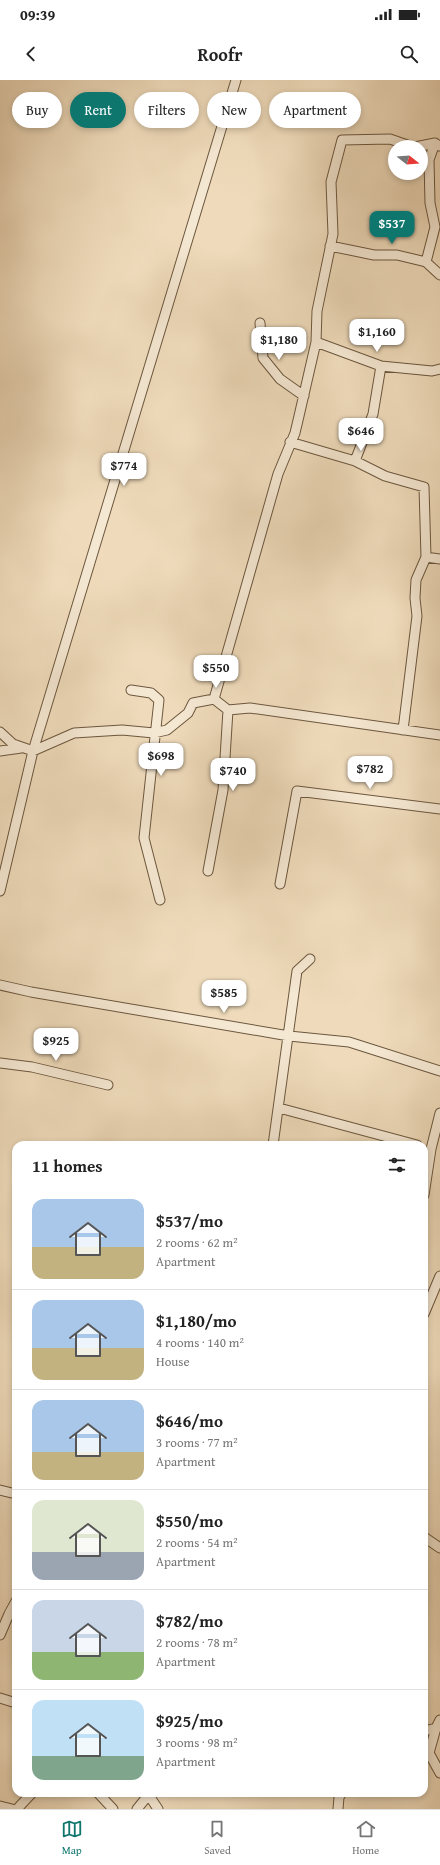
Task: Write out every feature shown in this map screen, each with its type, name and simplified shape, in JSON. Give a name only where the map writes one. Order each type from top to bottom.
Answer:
[{"type":"street","points":[[0,891],[33,751],[236,80]]},
{"type":"street","points":[[214,699],[278,474],[290,442],[295,434],[304,396],[316,342],[317,311],[333,234],[332,182],[342,140],[393,140]]},
{"type":"street","points":[[428,146],[438,145]]},
{"type":"street","points":[[426,262],[435,227],[430,203],[429,160],[438,145]]},
{"type":"street","points":[[330,246],[374,255],[397,255],[426,262],[440,275]]},
{"type":"street","points":[[260,323],[263,358],[280,379],[304,396]]},
{"type":"street","points":[[316,342],[381,366],[437,372]]},
{"type":"street","points":[[355,461],[373,414],[381,366]]},
{"type":"street","points":[[290,442],[355,461],[385,476],[424,487],[426,557],[416,580],[415,598],[417,616],[403,730]]},
{"type":"street","points":[[426,557],[440,559]]},
{"type":"street","points":[[131,690],[151,693],[159,700],[154,733],[144,838],[160,900]]},
{"type":"street","points":[[0,732],[13,744],[33,751],[74,732],[122,730],[154,733],[167,730],[188,713],[194,703],[214,699],[228,710],[250,708],[440,735]]},
{"type":"street","points":[[208,871],[223,790],[228,710]]},
{"type":"street","points":[[0,751],[23,748]]},
{"type":"street","points":[[280,884],[297,791],[440,809]]},
{"type":"street","points":[[274,1141],[297,971],[310,959]]},
{"type":"street","points":[[0,985],[31,992],[289,1036],[349,1042],[440,1071]]},
{"type":"street","points":[[0,1063],[32,1067],[108,1085]]},
{"type":"street","points":[[279,1108],[402,1141]]},
{"type":"street","points":[[428,1148],[440,1113]]},
{"type":"street","points":[[428,1304],[440,1276]]},
{"type":"street","points":[[0,1490],[12,1493]]},
{"type":"street","points":[[428,1540],[440,1548]]},
{"type":"street","points":[[0,1635],[12,1608]]},
{"type":"street","points":[[0,1698],[12,1702]]},
{"type":"street","points":[[428,1750],[440,1720]]},
{"type":"street","points":[[428,1730],[436,1728]]},
{"type":"street","points":[[428,1755],[440,1773]]},
{"type":"street","points":[[17,1809],[28,1797]]},
{"type":"street","points":[[102,1797],[113,1809]]},
{"type":"street","points":[[136,1809],[146,1797]]},
{"type":"street","points":[[151,1797],[158,1809]]},
{"type":"street","points":[[338,1809],[339,1797]]},
{"type":"street","points":[[0,1806],[12,1809]]}]
